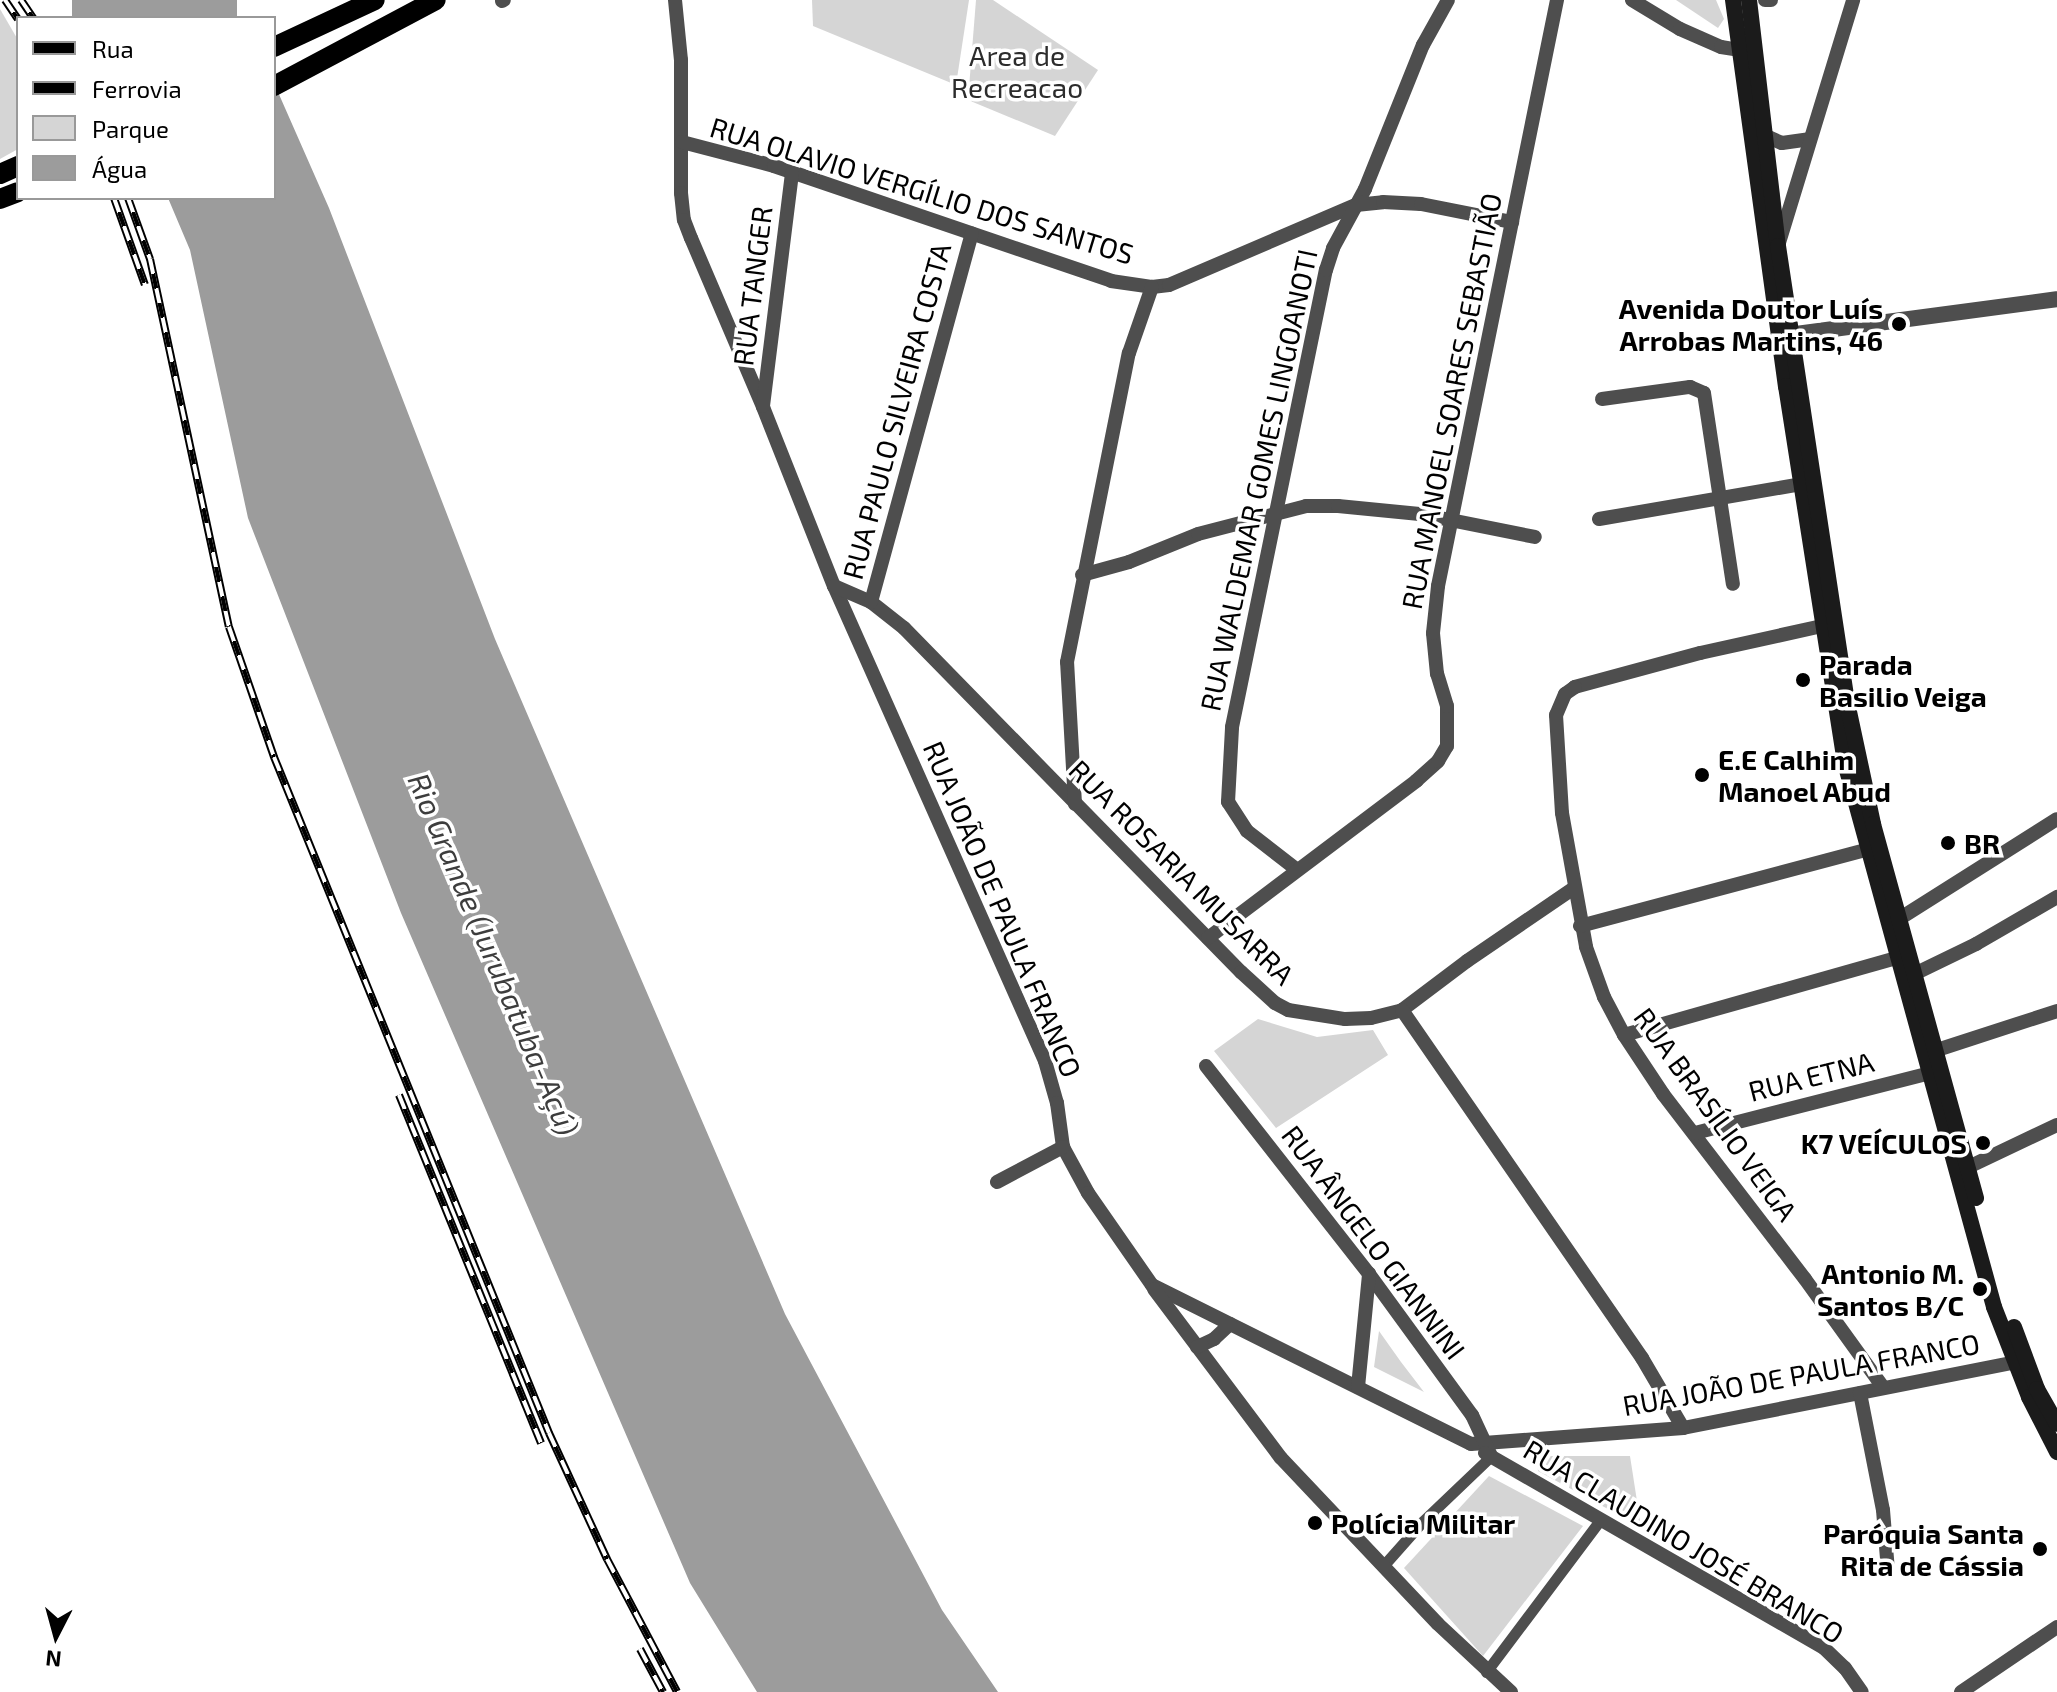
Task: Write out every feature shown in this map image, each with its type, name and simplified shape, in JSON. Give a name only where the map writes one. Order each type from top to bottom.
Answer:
[{"type":"main road","points":[[276,46],[375,0]]},
{"type":"main road","points":[[1733,0],[1749,122],[1786,335],[1828,624]]},
{"type":"main road","points":[[1749,0],[1778,246],[1801,484],[1828,624],[1848,707],[1872,848],[1963,1170],[2006,1306],[2055,1437]]},
{"type":"main road","points":[[276,85],[430,4]]},
{"type":"main road","points":[[1908,977],[1934,1051],[1935,1072]]},
{"type":"main road","points":[[1963,1170],[1994,1307],[2015,1362],[2055,1437]]},
{"type":"street","name":"RUA JOÃO DE PAULA FRANCO","points":[[675,0],[681,60],[684,220],[834,586],[1045,1061],[1057,1103],[1063,1147],[1088,1193],[1152,1285],[1482,1448],[1683,1428],[2015,1362]]},
{"type":"street","name":"RUA WALDEMAR GOMES LINGOANOTI","points":[[1296,869],[1247,831],[1228,802],[1232,727],[1326,270],[1417,57],[1448,0]]},
{"type":"street","name":"RUA MANOEL SOARES SEBASTIÃO","points":[[1208,938],[1416,781],[1438,761],[1447,746],[1447,706],[1437,674],[1433,633],[1438,586],[1557,0]]},
{"type":"street","points":[[1632,0],[1654,7],[1721,47],[1739,50]]},
{"type":"street","points":[[1765,0],[1771,0]]},
{"type":"street","points":[[1778,246],[1785,233],[1809,139],[1853,0]]},
{"type":"street","points":[[1749,122],[1765,137],[1782,143],[1809,139]]},
{"type":"street","name":"RUA OLAVIO VERGÍLIO DOS SANTOS","points":[[682,142],[792,173],[1111,281],[1152,287],[1169,285],[1356,205],[1383,202],[1421,204],[1512,222]]},
{"type":"street","name":"RUA TANGER","points":[[763,407],[792,173]]},
{"type":"street","name":"RUA PAULO SILVEIRA COSTA","points":[[871,602],[972,234]]},
{"type":"street","points":[[1075,804],[1067,662],[1082,575],[1129,353],[1152,287]]},
{"type":"street","points":[[1786,335],[2057,299]]},
{"type":"street","points":[[1602,399],[1690,387],[1704,393],[1733,584]]},
{"type":"street","points":[[1599,519],[1801,484]]},
{"type":"street","points":[[1082,575],[1129,562],[1198,534],[1274,512],[1338,506],[1452,519],[1535,537]]},
{"type":"street","name":"RUA ROSARIA MUSARRA","points":[[834,586],[871,602],[904,628],[1208,938],[1275,1003],[1288,1010],[1345,1019],[1371,1018],[1402,1010],[1574,888]]},
{"type":"street","name":"RUA BRASÍLIO VEIGA","points":[[1828,624],[1700,653],[1575,687],[1565,694],[1556,715],[1562,813],[1580,926],[1604,997],[1624,1035],[1663,1094],[1883,1387]]},
{"type":"street","points":[[1893,923],[2057,819]]},
{"type":"street","points":[[1580,926],[1872,848]]},
{"type":"street","points":[[1908,977],[2057,897]]},
{"type":"street","points":[[1624,1035],[1902,957]]},
{"type":"street","points":[[1402,1010],[1642,1358],[1683,1428]]},
{"type":"street","points":[[1934,1051],[2057,1011]]},
{"type":"street","name":"RUA ÂNGELO GIANNINI","points":[[1206,1066],[1369,1274],[1472,1415],[1482,1448]]},
{"type":"street","name":"RUA ETNA","points":[[1695,1133],[1935,1072]]},
{"type":"street","points":[[1963,1170],[2057,1125]]},
{"type":"street","points":[[997,1182],[1063,1147]]},
{"type":"street","points":[[1358,1387],[1369,1274]]},
{"type":"street","points":[[1152,1285],[1281,1458],[1506,1691]]},
{"type":"street","points":[[1197,1347],[1214,1339],[1230,1324]]},
{"type":"street","points":[[1860,1393],[1883,1510],[1888,1571]]},
{"type":"street","points":[[1519,1473],[1520,1442]]},
{"type":"street","points":[[1383,1566],[1482,1448]]},
{"type":"street","name":"RUA CLAUDINO JOSÉ BRANCO","points":[[1482,1448],[1519,1473],[1824,1648],[1845,1668],[1862,1692]]},
{"type":"street","points":[[1486,1672],[1600,1520]]},
{"type":"street","points":[[1961,1692],[2057,1627]]},
{"type":"green space","points":[[812,0],[969,0],[956,85],[813,26]]},
{"type":"green space","name":"Area de Recreacao","points":[[976,0],[993,0],[1098,70],[1055,136],[968,100]]},
{"type":"green space","points":[[1676,0],[1716,0],[1724,19],[1718,28]]},
{"type":"green space","points":[[0,9],[16,37],[16,150],[0,159]]},
{"type":"green space","points":[[1258,1019],[1317,1037],[1373,1030],[1388,1055],[1276,1128],[1214,1051]]},
{"type":"green space","points":[[1379,1331],[1401,1362],[1424,1392],[1374,1367]]},
{"type":"green space","points":[[1540,1456],[1630,1456],[1641,1527],[1538,1471],[1537,1460]]},
{"type":"green space","points":[[1489,1476],[1583,1526],[1483,1656],[1404,1568]]},
{"type":"water","points":[[72,0],[237,0],[237,16],[72,16]]},
{"type":"water","name":"Rio Grande (Jurubatuba-Açú)","points":[[276,88],[329,208],[495,639],[785,1314],[942,1610],[998,1692],[757,1692],[690,1583],[401,913],[248,518],[190,250],[169,200],[276,200]]},
{"type":"railway","points":[[5,0],[16,16]]},
{"type":"railway","points":[[21,0],[32,16]]},
{"type":"railway","points":[[115,200],[145,285]]},
{"type":"railway","points":[[129,200],[150,259],[229,627],[274,757],[549,1433],[607,1559],[677,1692]]},
{"type":"railway","points":[[399,1095],[541,1443]]},
{"type":"railway","points":[[640,1649],[663,1692]]},
{"type":"place","name":"Avenida Doutor Luís Arrobas Martins, 46","points":[[1899,324]]},
{"type":"place","name":"Parada Basilio Veiga","points":[[1803,680]]},
{"type":"place","name":"E.E Calhim Manoel Abud","points":[[1702,775]]},
{"type":"place","name":"BR","points":[[1948,843]]},
{"type":"place","name":"K7 VEÍCULOS","points":[[1983,1143]]},
{"type":"place","name":"Antonio M. Santos B/C","points":[[1980,1289]]},
{"type":"place","name":"Polícia Militar","points":[[1315,1523]]},
{"type":"place","name":"Paróquia Santa Rita de Cássia","points":[[2040,1549]]}]
